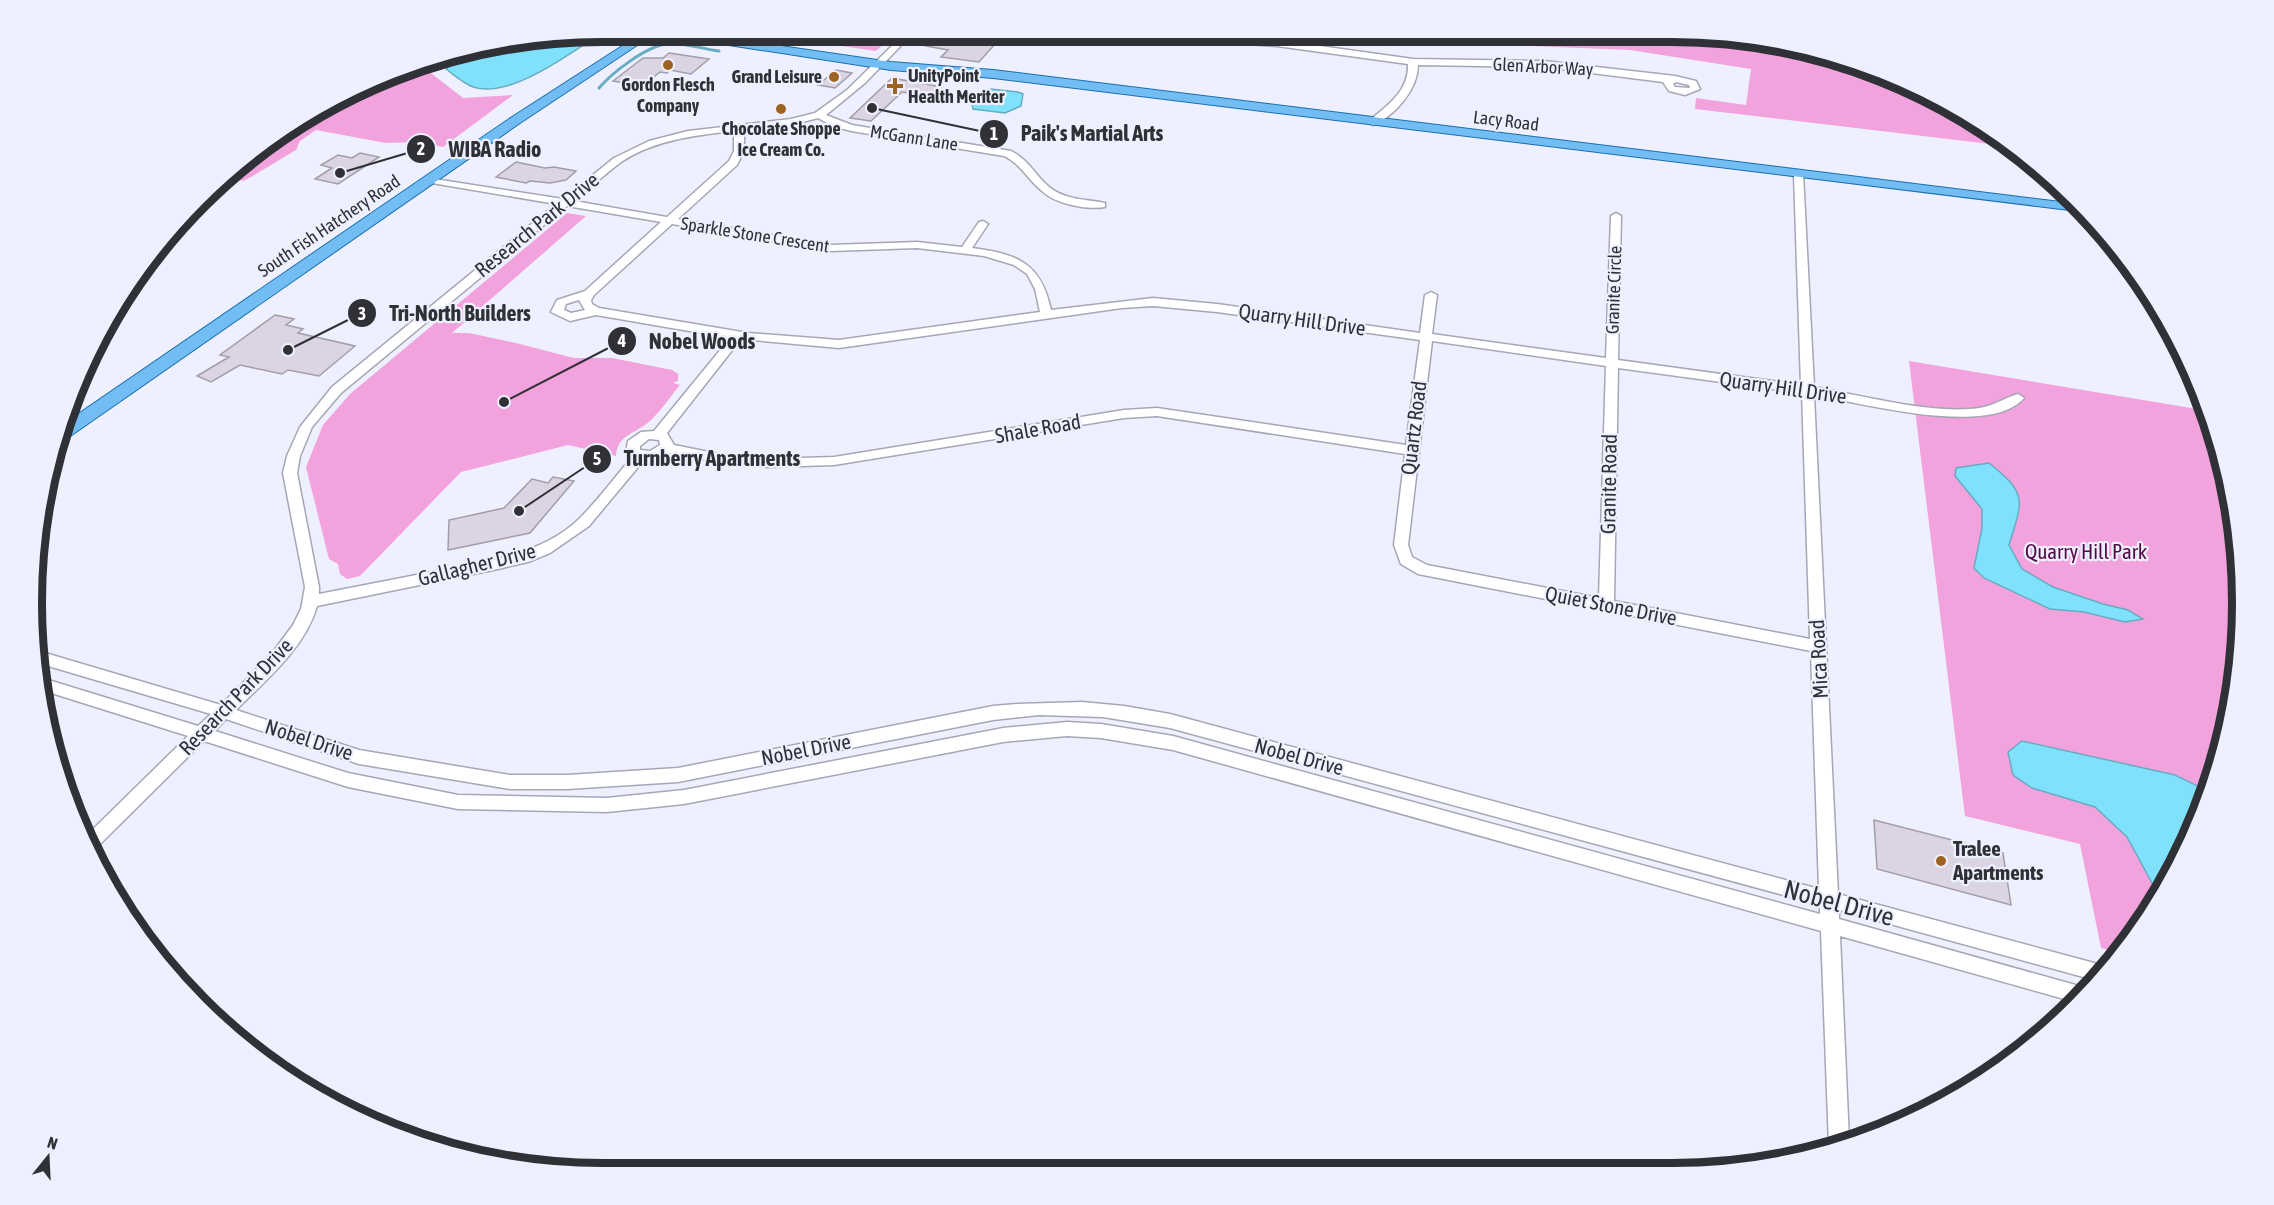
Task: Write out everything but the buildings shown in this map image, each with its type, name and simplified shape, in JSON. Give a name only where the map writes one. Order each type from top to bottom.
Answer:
[{"type":"main road","name":"South Fish Hatchery Road","points":[[78,406],[616,42]]},
{"type":"main road","name":"South Fish Hatchery Road","points":[[70,428],[516,120],[636,42]]},
{"type":"main road","name":"Lacy Road","points":[[736,42],[881,62],[2069,207]]},
{"type":"main road","name":"Lacy Road","points":[[760,42],[881,62]]},
{"type":"street","name":"Research Park Drive","points":[[95,839],[289,645],[306,616],[312,601],[304,542],[290,473],[292,455],[305,426],[324,401],[618,160],[644,145],[687,134],[790,122],[819,115],[835,105],[901,42]]},
{"type":"street","name":"Glen Arbor Way","points":[[1257,42],[1413,62],[1544,64],[1672,80]]},
{"type":"street","points":[[1373,122],[1412,84],[1415,74],[1413,62]]},
{"type":"street","name":"McGann Lane","points":[[819,115],[836,124],[851,128],[1007,153],[1021,160],[1045,189],[1056,196],[1101,205]]},
{"type":"street","points":[[669,221],[733,163],[739,151],[739,128]]},
{"type":"street","name":"Mica Road","points":[[1799,175],[1839,1137]]},
{"type":"street","name":"Sparkle Stone Crescent","points":[[432,180],[831,248],[851,249],[917,244],[1002,257],[1018,263],[1031,272],[1041,289],[1046,314]]},
{"type":"street","name":"Granite Circle","points":[[1611,364],[1616,216]]},
{"type":"street","name":"Quarry Hill Drive","points":[[669,221],[590,302],[739,334],[802,344],[839,344],[1046,314],[1153,302],[1207,307],[1808,390],[1939,413],[1976,413],[1997,409],[2018,398]]},
{"type":"street","points":[[965,250],[983,224]]},
{"type":"street","name":"Quartz Road","points":[[1406,560],[1401,545],[1431,295]]},
{"type":"street","points":[[658,435],[739,334]]},
{"type":"street","name":"Granite Road","points":[[1606,604],[1611,364]]},
{"type":"street","name":"Shale Road","points":[[665,448],[734,461],[770,463],[834,461],[1124,414],[1157,412],[1411,450]]},
{"type":"street","points":[[646,435],[658,435],[666,439],[665,448],[656,455],[640,456],[633,452],[632,448],[636,441],[646,435]]},
{"type":"street","name":"Gallagher Drive","points":[[312,601],[493,565],[523,558],[545,549],[584,523],[640,456]]},
{"type":"street","name":"Quiet Stone Drive","points":[[1406,560],[1424,570],[1818,646]]},
{"type":"street","name":"Nobel Drive","points":[[45,659],[224,712],[359,757],[510,782],[567,782],[678,775],[1001,712],[1069,706],[1124,711],[1170,721],[2094,971]]},
{"type":"street","name":"Nobel Drive","points":[[49,686],[372,786],[458,802],[607,805],[684,796],[1005,735],[1043,730],[1101,731],[1173,743],[2074,993]]},
{"type":"street","points":[[1572,854],[1575,831]]},
{"type":"green space","points":[[814,42],[886,42],[876,51]]},
{"type":"green space","points":[[1433,42],[1708,43],[1781,53],[1817,61],[1886,85],[1952,117],[1983,136],[1990,144],[1695,109],[1696,98],[1746,105],[1751,69],[1630,50]]},
{"type":"green space","points":[[427,70],[463,98],[513,95],[443,147],[413,142],[386,143],[316,130],[300,141],[296,150],[243,181],[235,179],[291,136],[322,117],[388,85],[422,72]]},
{"type":"green space","points":[[567,213],[586,216],[452,333],[469,333],[574,358],[612,358],[672,370],[678,374],[678,381],[673,383],[680,385],[650,421],[620,443],[616,456],[568,445],[461,472],[360,576],[347,579],[340,574],[338,564],[329,559],[306,467],[323,425],[350,394]]},
{"type":"green space","name":"Quarry Hill Park","points":[[1909,361],[2197,409],[2213,457],[2227,529],[2231,566],[2231,639],[2227,676],[2213,748],[2189,817],[2157,883],[2138,914],[2110,951],[2101,948],[2080,844],[1965,816]]},
{"type":"water","points":[[587,42],[536,74],[503,87],[487,89],[473,87],[446,69],[454,62],[493,53],[529,47]]},
{"type":"water","points":[[990,89],[1023,94],[1021,106],[1005,113],[973,109],[972,103]]},
{"type":"water","points":[[1989,463],[2011,483],[2019,499],[2017,518],[2009,545],[2022,569],[2053,587],[2128,610],[2143,619],[2125,622],[2084,612],[2050,609],[1984,578],[1974,568],[1982,528],[1982,509],[1955,476],[1956,468]]},
{"type":"water","points":[[2022,741],[2175,775],[2200,787],[2174,850],[2154,887],[2127,837],[2095,807],[2032,788],[2013,775],[2008,752]]},
{"type":"waterway","points":[[599,88],[630,61],[659,46],[680,44],[719,51]]},
{"type":"place","name":"Gordon Flesch Company","points":[[668,65]]},
{"type":"place","name":"Grand Leisure","points":[[834,77]]},
{"type":"place","name":"UnityPoint Health Meriter","points":[[895,86]]},
{"type":"place","name":"Paik's Martial Arts","points":[[872,108]]},
{"type":"place","name":"Chocolate Shoppe Ice Cream Co.","points":[[781,109]]},
{"type":"place","name":"WIBA Radio","points":[[340,173]]},
{"type":"place","name":"Tri-North Builders","points":[[288,350]]},
{"type":"place","name":"Nobel Woods","points":[[504,402]]},
{"type":"place","name":"Turnberry Apartments","points":[[519,511]]},
{"type":"place","name":"Tralee Apartments","points":[[1941,861]]}]
